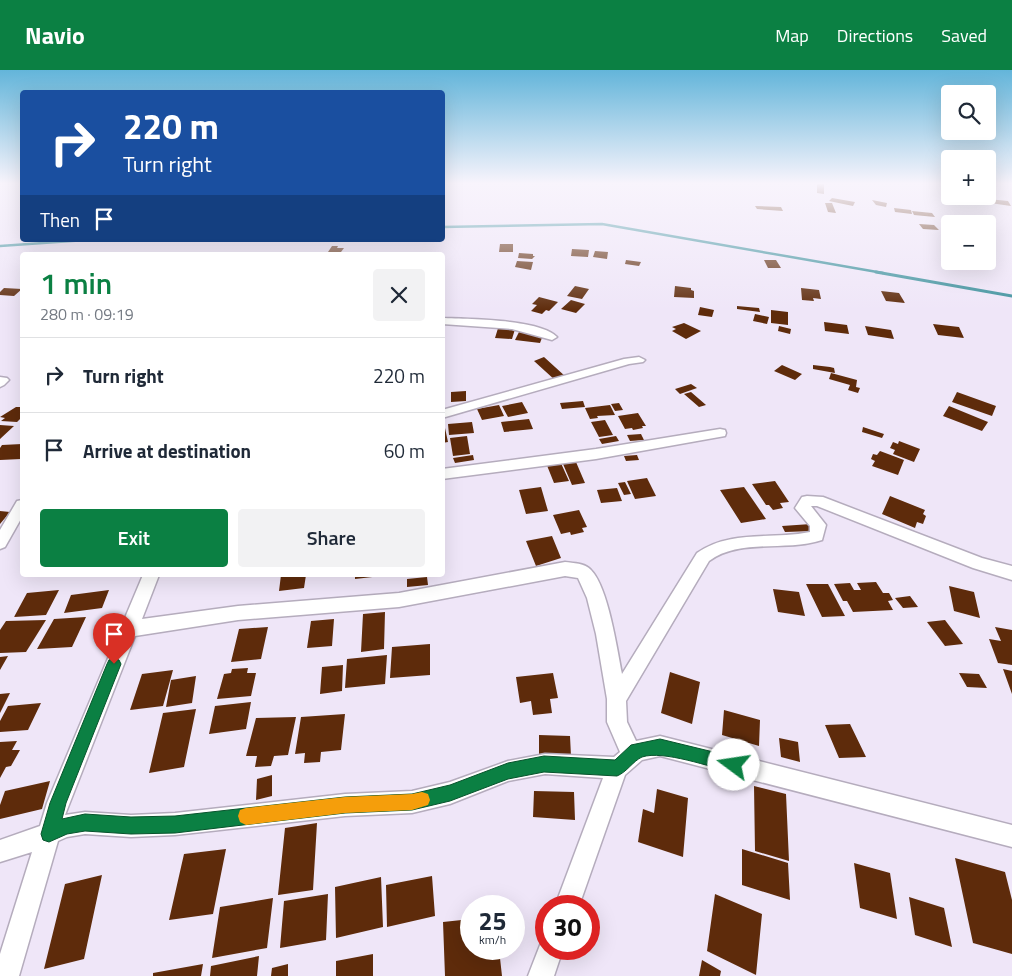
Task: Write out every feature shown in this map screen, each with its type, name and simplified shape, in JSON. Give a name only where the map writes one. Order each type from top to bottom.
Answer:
[{"type":"street","points":[[445,320],[493,322],[532,329],[552,337]]},
{"type":"street","points":[[445,413],[628,361],[639,360]]},
{"type":"street","points":[[445,474],[596,454],[720,433]]},
{"type":"street","points":[[625,762],[614,714],[617,699],[634,668],[703,557],[714,549],[727,544],[804,539],[817,536],[818,525],[802,508],[807,502],[818,501],[978,563],[1012,573]]},
{"type":"street","points":[[0,544],[20,509]]},
{"type":"street","points":[[128,629],[238,613],[399,600],[565,569],[578,570],[586,576],[594,594],[617,699]]},
{"type":"street","points":[[6,976],[58,803],[150,577]]},
{"type":"street","points":[[571,895],[625,762],[637,751],[660,746],[1012,836]]},
{"type":"street","points":[[0,851],[66,826],[85,823],[131,826],[175,824],[345,805],[412,802],[450,793],[508,771],[544,764],[625,762]]},
{"type":"street","points":[[541,976],[547,960]]},
{"type":"building","points":[[921,226],[935,226],[939,230],[923,229]]},
{"type":"building","points":[[500,244],[513,244],[513,252],[499,252]]},
{"type":"building","points":[[332,246],[344,248],[341,252],[328,252]]},
{"type":"building","points":[[572,249],[589,250],[588,257],[571,256]]},
{"type":"building","points":[[595,251],[608,252],[607,259],[593,257]]},
{"type":"building","points":[[519,253],[533,254],[535,256],[532,259],[518,258]]},
{"type":"building","points":[[626,260],[641,262],[639,266],[625,264]]},
{"type":"building","points":[[764,260],[776,260],[781,268],[768,268]]},
{"type":"building","points":[[517,261],[533,262],[531,270],[515,267]]},
{"type":"building","points":[[575,286],[589,289],[582,299],[567,296]]},
{"type":"building","points":[[675,286],[691,288],[694,291],[694,298],[674,297]]},
{"type":"building","points":[[4,288],[20,289],[14,296],[0,295]]},
{"type":"building","points":[[801,288],[819,290],[821,299],[813,298],[814,301],[802,300]]},
{"type":"building","points":[[881,291],[899,293],[905,303],[886,301]]},
{"type":"building","points":[[539,297],[558,302],[549,311],[546,310],[542,314],[531,311],[537,305],[532,304]]},
{"type":"building","points":[[571,300],[585,304],[576,313],[561,309]]},
{"type":"building","points":[[737,306],[759,308],[760,312],[737,309]]},
{"type":"building","points":[[700,307],[714,310],[712,317],[698,315]]},
{"type":"building","points":[[771,310],[788,312],[788,325],[771,323]]},
{"type":"building","points":[[755,314],[769,317],[767,324],[753,321]]},
{"type":"building","points":[[824,322],[847,325],[849,334],[825,331]]},
{"type":"building","points":[[684,323],[701,331],[686,339],[672,331],[676,329],[672,327]]},
{"type":"building","points":[[933,324],[959,327],[964,338],[938,335]]},
{"type":"building","points":[[499,325],[516,326],[512,339],[495,338]]},
{"type":"building","points":[[779,326],[791,329],[790,334],[778,331]]},
{"type":"building","points":[[865,326],[891,330],[894,339],[868,335]]},
{"type":"building","points":[[519,332],[543,335],[540,343],[515,340]]},
{"type":"building","points":[[544,357],[566,377],[556,381],[534,361]]},
{"type":"building","points":[[782,365],[802,374],[795,380],[774,371]]},
{"type":"building","points":[[813,365],[834,368],[835,373],[813,369]]},
{"type":"building","points":[[831,373],[857,380],[856,387],[860,388],[858,393],[848,390],[850,385],[829,379]]},
{"type":"building","points":[[691,384],[697,388],[680,394],[675,389]]},
{"type":"building","points":[[466,391],[466,401],[451,402],[451,392]]},
{"type":"building","points":[[691,392],[706,405],[699,407],[684,394]]},
{"type":"building","points":[[957,392],[996,406],[992,416],[952,402]]},
{"type":"building","points":[[583,401],[585,407],[562,409],[560,403]]},
{"type":"building","points":[[522,402],[528,413],[508,417],[502,406]]},
{"type":"building","points":[[619,403],[623,410],[615,411],[611,404]]},
{"type":"building","points":[[499,405],[504,416],[482,420],[477,409]]},
{"type":"building","points":[[610,405],[615,415],[597,416],[598,418],[590,419],[585,408]]},
{"type":"building","points":[[949,406],[988,422],[982,431],[943,416]]},
{"type":"building","points":[[16,407],[20,407],[20,419],[17,422],[1,421],[5,418],[0,417]]},
{"type":"building","points":[[638,413],[646,426],[633,430],[632,428],[625,429],[618,416]]},
{"type":"building","points":[[529,419],[533,429],[504,432],[501,422]]},
{"type":"building","points":[[605,420],[613,435],[599,437],[591,422]]},
{"type":"building","points":[[472,422],[474,433],[449,435],[448,424]]},
{"type":"building","points":[[0,425],[14,426],[0,439]]},
{"type":"building","points":[[863,427],[884,434],[882,438],[862,432]]},
{"type":"building","points":[[445,428],[448,442],[445,442]]},
{"type":"building","points":[[641,434],[644,440],[630,441],[627,435]]},
{"type":"building","points":[[467,436],[470,454],[453,456],[450,438]]},
{"type":"building","points":[[616,436],[619,441],[602,444],[599,439]]},
{"type":"building","points":[[899,441],[920,449],[914,462],[893,454],[895,450],[890,448],[893,442],[898,444]]},
{"type":"building","points":[[20,444],[20,459],[0,460],[0,448],[2,445]]},
{"type":"building","points":[[880,451],[904,460],[898,475],[872,466],[875,461],[871,459],[873,454],[877,455]]},
{"type":"building","points":[[473,455],[474,460],[455,463],[453,458]]},
{"type":"building","points":[[637,455],[639,460],[626,461],[624,456]]},
{"type":"building","points":[[560,461],[569,481],[554,483],[546,463]]},
{"type":"building","points":[[576,462],[585,483],[572,485],[563,464]]},
{"type":"building","points":[[647,478],[656,496],[635,499],[627,481]]},
{"type":"building","points":[[775,481],[789,502],[780,503],[783,508],[773,510],[769,505],[766,505],[752,484]]},
{"type":"building","points":[[625,482],[631,494],[624,495],[618,483]]},
{"type":"building","points":[[541,487],[548,511],[526,514],[519,490]]},
{"type":"building","points":[[744,487],[766,519],[741,523],[720,490]]},
{"type":"building","points":[[617,488],[622,501],[601,503],[597,490]]},
{"type":"building","points":[[890,496],[925,510],[923,514],[926,516],[923,524],[917,522],[915,528],[882,514]]},
{"type":"building","points":[[579,510],[587,527],[582,528],[584,532],[571,535],[570,532],[561,534],[553,515]]},
{"type":"building","points":[[0,511],[10,512],[0,524]]},
{"type":"building","points":[[811,524],[815,531],[785,532],[782,526]]},
{"type":"building","points":[[552,536],[561,558],[536,566],[526,541]]},
{"type":"building","points":[[281,577],[306,577],[304,588],[279,591]]},
{"type":"building","points":[[355,577],[372,577],[355,579]]},
{"type":"building","points":[[427,577],[428,585],[407,587],[407,579]]},
{"type":"building","points":[[876,582],[883,593],[889,593],[893,600],[888,601],[893,610],[853,612],[847,601],[843,601],[834,584],[850,583],[854,590],[861,590],[857,583]]},
{"type":"building","points":[[806,584],[828,584],[845,616],[822,617]]},
{"type":"building","points":[[949,586],[974,592],[980,618],[954,611]]},
{"type":"building","points":[[773,589],[799,592],[805,616],[778,612]]},
{"type":"building","points":[[59,590],[46,615],[14,617],[27,593]]},
{"type":"building","points":[[109,590],[102,608],[64,613],[71,595]]},
{"type":"building","points":[[910,596],[918,607],[903,608],[895,598]]},
{"type":"building","points":[[385,612],[384,649],[361,652],[363,614]]},
{"type":"building","points":[[86,617],[72,647],[37,649],[54,619]]},
{"type":"building","points":[[334,619],[332,646],[307,648],[311,621]]},
{"type":"building","points":[[46,620],[26,652],[0,653],[0,630],[6,621]]},
{"type":"building","points":[[945,620],[963,644],[945,646],[927,622]]},
{"type":"building","points":[[268,627],[261,659],[231,662],[239,629]]},
{"type":"building","points":[[995,627],[1012,630],[1012,665],[998,663],[989,639],[1001,641]]},
{"type":"building","points":[[430,644],[430,675],[390,678],[392,647]]},
{"type":"building","points":[[387,655],[385,684],[345,688],[347,659]]},
{"type":"building","points":[[8,656],[0,670],[0,657]]},
{"type":"building","points":[[343,665],[342,691],[320,694],[322,667]]},
{"type":"building","points":[[248,668],[247,673],[256,673],[251,696],[217,699],[224,674],[231,673],[232,669]]},
{"type":"building","points":[[1003,669],[1012,671],[1012,694]]},
{"type":"building","points":[[173,670],[163,706],[130,710],[142,674]]},
{"type":"building","points":[[670,672],[700,682],[692,724],[661,713]]},
{"type":"building","points":[[553,673],[558,698],[550,699],[552,713],[533,715],[531,701],[520,703],[516,677]]},
{"type":"building","points":[[959,673],[979,674],[987,688],[967,687]]},
{"type":"building","points":[[196,676],[192,703],[166,707],[171,680]]},
{"type":"building","points":[[10,693],[0,713],[0,694]]},
{"type":"building","points":[[251,702],[246,729],[209,734],[215,706]]},
{"type":"building","points":[[41,703],[28,730],[0,732],[0,721],[8,706]]},
{"type":"building","points":[[196,709],[184,767],[149,773],[163,713]]},
{"type":"building","points":[[724,710],[760,720],[759,746],[722,735]]},
{"type":"building","points":[[345,714],[341,750],[321,752],[320,762],[304,763],[305,753],[295,754],[301,717]]},
{"type":"building","points":[[296,717],[288,755],[274,756],[271,766],[255,767],[257,756],[246,756],[256,718]]},
{"type":"building","points":[[850,724],[866,757],[839,758],[825,725]]},
{"type":"building","points":[[539,735],[570,736],[571,756],[539,755]]},
{"type":"building","points":[[779,738],[798,742],[800,762],[781,757]]},
{"type":"building","points":[[17,741],[12,750],[20,750],[11,766],[6,767],[0,778],[0,742]]},
{"type":"building","points":[[272,775],[272,796],[256,800],[257,779]]},
{"type":"building","points":[[50,781],[42,809],[0,819],[0,805],[5,791]]},
{"type":"building","points":[[754,786],[786,794],[789,861],[755,851]]},
{"type":"building","points":[[657,789],[688,798],[683,857],[638,842],[643,809],[654,813]]},
{"type":"building","points":[[534,791],[574,792],[575,820],[533,817]]},
{"type":"building","points":[[317,823],[313,890],[278,895],[285,828]]},
{"type":"building","points":[[226,849],[213,914],[169,920],[184,854]]},
{"type":"building","points":[[742,849],[788,863],[790,900],[742,885]]},
{"type":"building","points":[[955,858],[1005,872],[1012,900],[1012,954],[973,943]]},
{"type":"building","points":[[854,863],[890,873],[897,919],[860,908]]},
{"type":"building","points":[[102,875],[84,959],[44,969],[65,884]]},
{"type":"building","points":[[432,876],[435,916],[387,927],[386,885]]},
{"type":"building","points":[[381,877],[383,927],[336,938],[335,887]]},
{"type":"building","points":[[328,894],[326,940],[280,948],[284,901]]},
{"type":"building","points":[[715,894],[762,914],[756,975],[707,951]]},
{"type":"building","points":[[909,897],[944,908],[952,947],[915,935]]},
{"type":"building","points":[[273,898],[267,948],[212,958],[220,907]]},
{"type":"building","points":[[460,920],[460,960],[500,960],[502,976],[445,976],[443,922]]},
{"type":"building","points":[[373,954],[373,976],[336,976],[336,961]]},
{"type":"building","points":[[259,956],[257,976],[210,976],[211,966]]},
{"type":"building","points":[[702,960],[721,971],[720,976],[699,976]]},
{"type":"building","points":[[203,964],[201,976],[153,976],[153,973]]},
{"type":"building","points":[[288,964],[288,976],[271,976],[272,968]]},
{"type":"waterway","points":[[445,227],[480,226]]},
{"type":"waterway","points":[[615,226],[883,273]]},
{"type":"waterway","points":[[0,246],[57,242]]},
{"type":"waterway","points":[[876,272],[1012,296]]},
{"type":"slow traffic","points":[[246,816],[345,805],[422,800]]},
{"type":"route","points":[[114,664],[58,803],[49,834],[66,826],[85,823],[131,826],[175,824],[345,805],[412,802],[450,793],[508,771],[544,764],[617,768],[637,751],[660,746],[734,765]]}]
